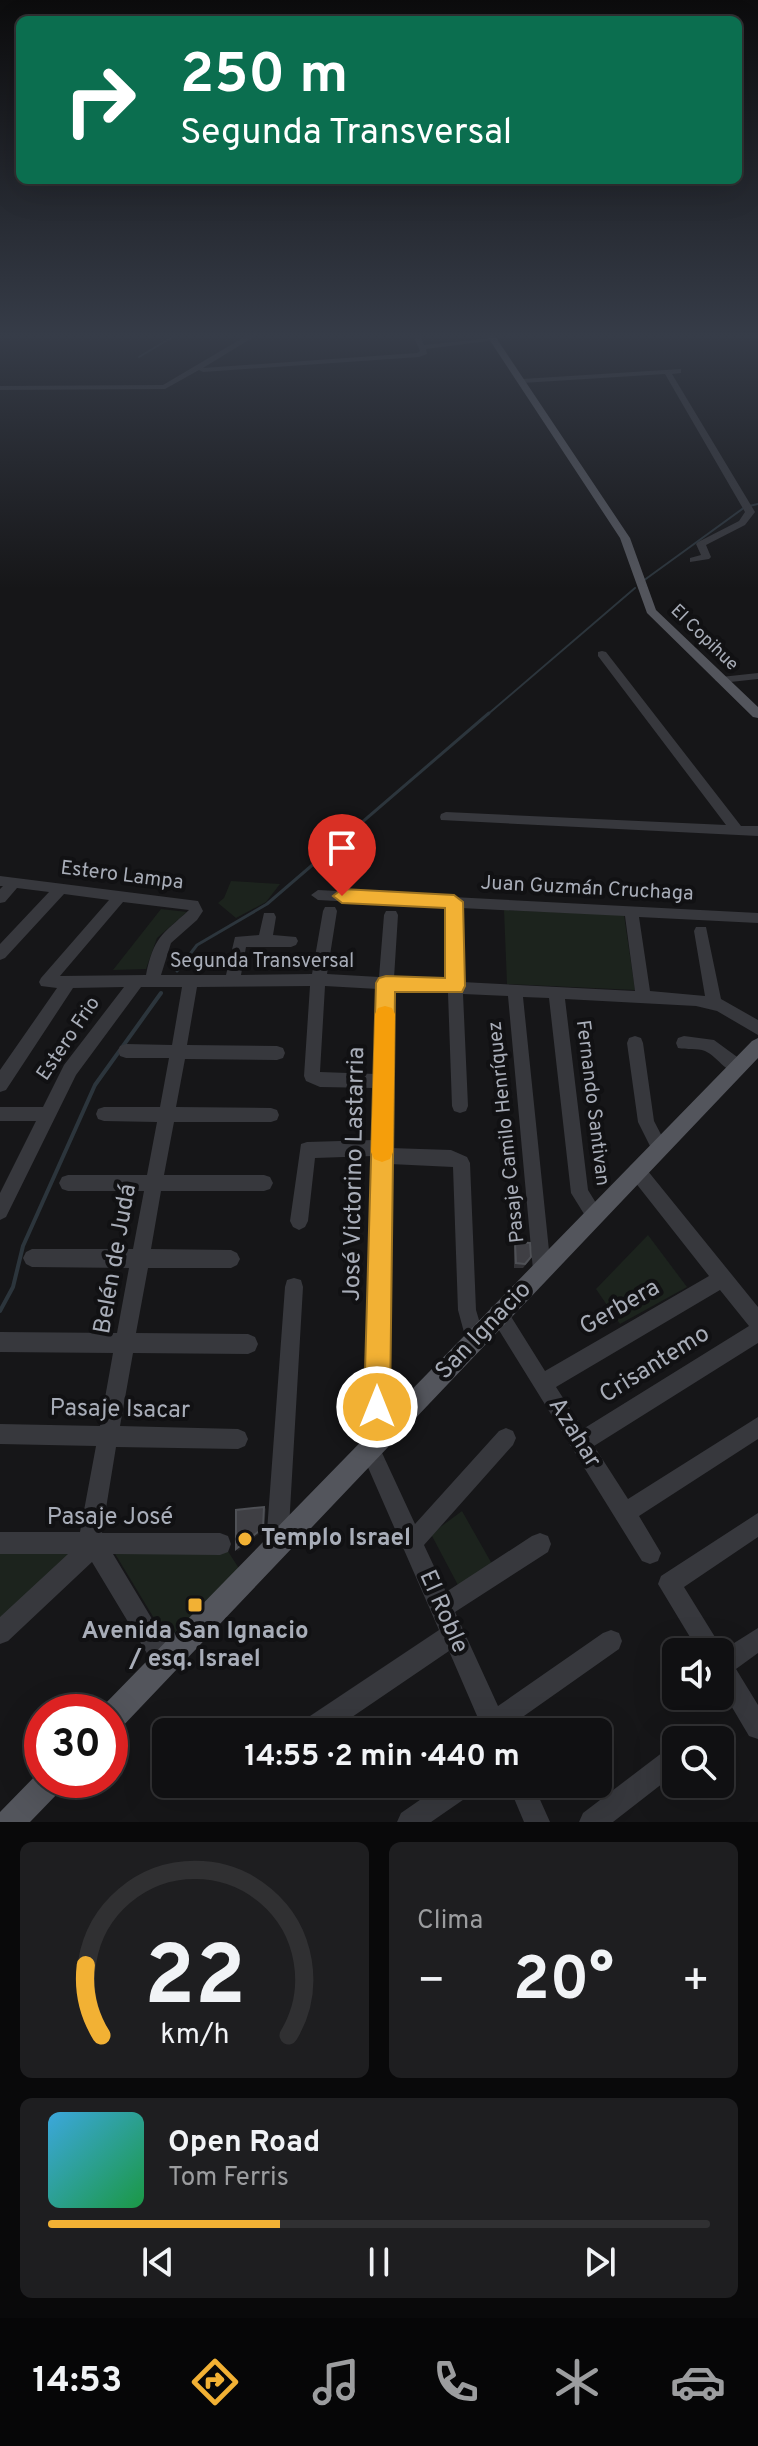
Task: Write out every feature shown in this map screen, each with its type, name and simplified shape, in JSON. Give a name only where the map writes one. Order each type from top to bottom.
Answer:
[{"type":"main road","name":"El Copihue","points":[[546,418],[625,538],[651,611],[758,714]]},
{"type":"main road","name":"San Ignacio","points":[[128,1700],[758,1046]]},
{"type":"main road","points":[[10,1822],[33,1798]]},
{"type":"street","points":[[693,560],[706,557],[701,544],[742,523],[750,512],[695,418]]},
{"type":"street","points":[[602,654],[738,831]]},
{"type":"street","points":[[721,680],[758,676]]},
{"type":"street","points":[[446,817],[758,831]]},
{"type":"street","points":[[0,898],[7,882]]},
{"type":"street","name":"Estero Lampa","points":[[7,882],[195,907],[193,916],[161,945],[144,982]]},
{"type":"street","points":[[0,954],[61,888]]},
{"type":"street","name":"Juan Guzmán Cruchaga","points":[[318,895],[758,918]]},
{"type":"street","name":"Segunda Transversal","points":[[120,896],[46,982],[319,980],[643,996],[714,1003],[758,1028]]},
{"type":"street","points":[[454,902],[460,1106]]},
{"type":"street","points":[[330,911],[319,980],[311,1073],[314,1078],[384,1081]]},
{"type":"street","points":[[631,911],[643,996]]},
{"type":"street","name":"José Victorino Lastarria","points":[[377,1441],[386,983],[391,915]]},
{"type":"street","points":[[265,940],[269,917]]},
{"type":"street","points":[[701,931],[714,1003]]},
{"type":"street","points":[[232,980],[240,941],[291,941]]},
{"type":"street","name":"Belén de Judá","points":[[95,1544],[91,1523],[191,981]]},
{"type":"street","points":[[0,1085],[18,1052],[47,1017],[69,982]]},
{"type":"street","name":"Estero Frio","points":[[0,1211],[74,1064],[144,982]]},
{"type":"street","name":"Pasaje Camilo Henríquez","points":[[515,989],[542,1270]]},
{"type":"street","name":"Fernando Santivan","points":[[556,991],[580,1193],[595,1216]]},
{"type":"street","points":[[635,1043],[646,1122],[660,1148]]},
{"type":"street","points":[[684,1043],[708,1045],[738,1067]]},
{"type":"street","points":[[126,1051],[277,1053]]},
{"type":"street","points":[[0,1114],[47,1114]]},
{"type":"street","points":[[104,1114],[271,1115]]},
{"type":"street","points":[[299,1221],[307,1150],[456,1158],[461,1163],[467,1310],[475,1340]]},
{"type":"street","points":[[637,1171],[758,1322]]},
{"type":"street","points":[[68,1183],[264,1183]]},
{"type":"street","points":[[32,1258],[231,1259]]},
{"type":"street","name":"Gerbera","points":[[543,1383],[723,1278]]},
{"type":"street","points":[[277,1545],[294,1287]]},
{"type":"street","name":"Azahar","points":[[498,1314],[650,1553]]},
{"type":"street","name":"Crisantemo","points":[[580,1443],[758,1332]]},
{"type":"street","points":[[0,1342],[248,1344]]},
{"type":"street","points":[[625,1513],[758,1427]]},
{"type":"street","name":"Pasaje Isacar","points":[[0,1434],[238,1439]]},
{"type":"street","points":[[412,1543],[506,1438]]},
{"type":"street","name":"El Roble","points":[[377,1441],[412,1543],[491,1718]]},
{"type":"street","points":[[703,1638],[669,1584],[758,1524]]},
{"type":"street","name":"Pasaje José","points":[[0,1543],[220,1544]]},
{"type":"street","points":[[0,1633],[95,1544],[165,1662]]},
{"type":"street","points":[[441,1608],[540,1544]]},
{"type":"street","points":[[329,1718],[453,1634]]},
{"type":"street","points":[[734,1656],[758,1639]]},
{"type":"street","points":[[508,1718],[611,1641]]},
{"type":"street","points":[[734,1688],[758,1727]]},
{"type":"street","points":[[592,1822],[662,1769]]},
{"type":"street","points":[[410,1822],[444,1798]]},
{"type":"street","points":[[526,1798],[537,1822]]},
{"type":"shaded area","points":[[231,881],[280,884],[266,902],[236,918],[218,903],[224,898]]},
{"type":"shaded area","points":[[161,909],[187,912],[157,938],[146,969],[113,970]]},
{"type":"shaded area","points":[[504,910],[624,915],[635,990],[507,984]]},
{"type":"shaded area","points":[[648,1235],[687,1287],[620,1324],[596,1289]]},
{"type":"shaded area","points":[[462,1511],[492,1564],[460,1589],[431,1534]]},
{"type":"shaded area","points":[[222,1542],[240,1570],[169,1643],[114,1552]]},
{"type":"shaded area","points":[[0,1550],[82,1553],[0,1628]]},
{"type":"building","points":[[515,1242],[530,1243],[531,1257],[525,1264],[516,1263]]},
{"type":"building","name":"Templo Israel","points":[[264,1507],[263,1528],[236,1549],[236,1510]]},
{"type":"waterway","points":[[643,581],[745,507],[758,504]]},
{"type":"waterway","points":[[487,715],[635,588]]},
{"type":"waterway","points":[[177,971],[197,945],[267,904],[489,713]]},
{"type":"waterway","points":[[0,1311],[13,1287],[23,1246],[95,1085],[161,993]]},
{"type":"slow traffic","points":[[382,1152],[385,1014]]},
{"type":"place","name":"Templo Israel","points":[[245,1539]]},
{"type":"place","name":"Avenida San Ignacio / esq. Israel","points":[[195,1605]]},
{"type":"route","points":[[342,896],[454,902],[455,986],[386,983],[377,1407]]}]
